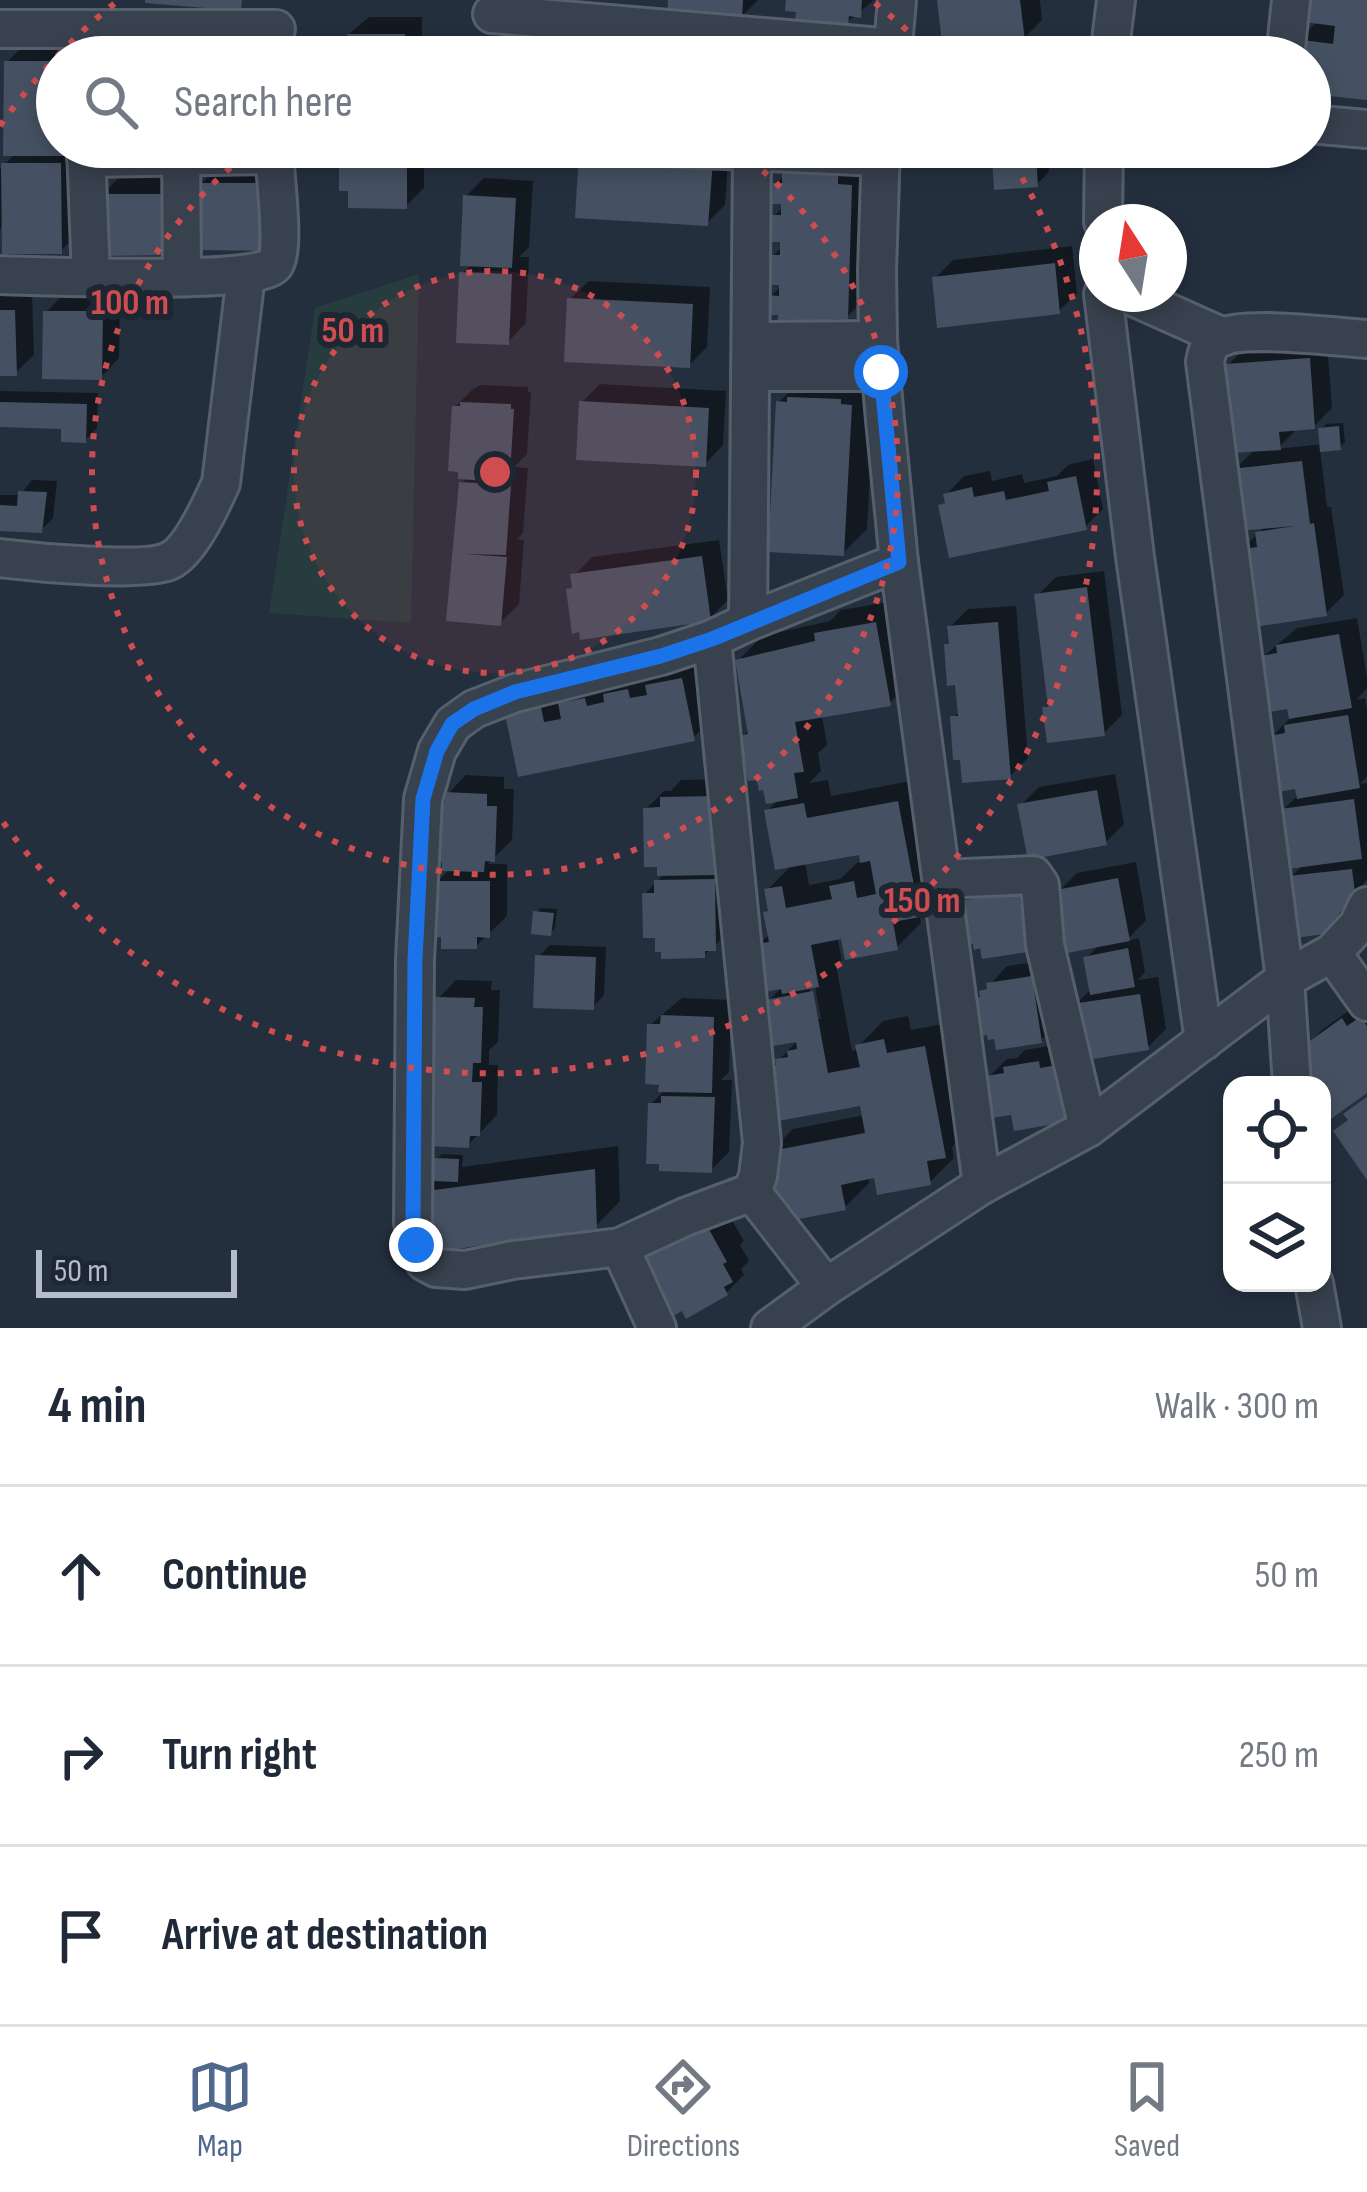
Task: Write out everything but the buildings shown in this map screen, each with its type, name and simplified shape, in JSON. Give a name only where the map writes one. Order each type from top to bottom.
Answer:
[{"type":"street","points":[[894,36],[897,0]]},
{"type":"street","points":[[1112,36],[1116,0]]},
{"type":"street","points":[[1287,36],[1291,0]]},
{"type":"street","points":[[492,14],[724,36]]},
{"type":"street","points":[[0,29],[41,36]]},
{"type":"street","points":[[229,36],[277,29]]},
{"type":"street","points":[[1331,126],[1367,129]]},
{"type":"street","points":[[87,168],[91,278]]},
{"type":"street","points":[[181,168],[182,276]]},
{"type":"street","points":[[0,275],[91,278],[266,272],[278,261],[280,243],[275,168]]},
{"type":"street","points":[[748,622],[752,168]]},
{"type":"street","points":[[880,168],[879,356],[899,562],[982,1185]]},
{"type":"street","points":[[1103,204],[1104,168]]},
{"type":"street","points":[[0,558],[129,566],[170,561],[182,550],[221,483],[245,275]]},
{"type":"street","points":[[1105,312],[1204,1041]]},
{"type":"street","points":[[1167,312],[1223,337],[1295,333],[1367,339]]},
{"type":"street","points":[[1223,337],[1209,346],[1205,362],[1285,979],[1291,1076]]},
{"type":"street","points":[[750,356],[879,356]]},
{"type":"street","points":[[712,639],[762,1143],[752,1192],[620,1246],[465,1270],[436,1268],[425,1262],[416,1245],[413,1222],[415,960],[423,799],[437,751],[452,724],[515,692],[712,639],[899,562]]},
{"type":"street","points":[[942,879],[1033,874],[1040,885],[1046,945],[1088,1128]]},
{"type":"street","points":[[770,1328],[982,1185],[1088,1128],[1285,979],[1332,953],[1364,922]]},
{"type":"street","points":[[1332,953],[1367,1002]]},
{"type":"street","points":[[752,1192],[826,1287]]},
{"type":"street","points":[[620,1246],[657,1328]]},
{"type":"street","points":[[1316,1292],[1322,1328]]},
{"type":"green space","points":[[419,274],[411,623],[269,613],[315,308]]},
{"type":"route","points":[[416,1245],[415,960],[423,799],[437,751],[452,724],[515,692],[712,639],[899,562],[881,372]]}]
